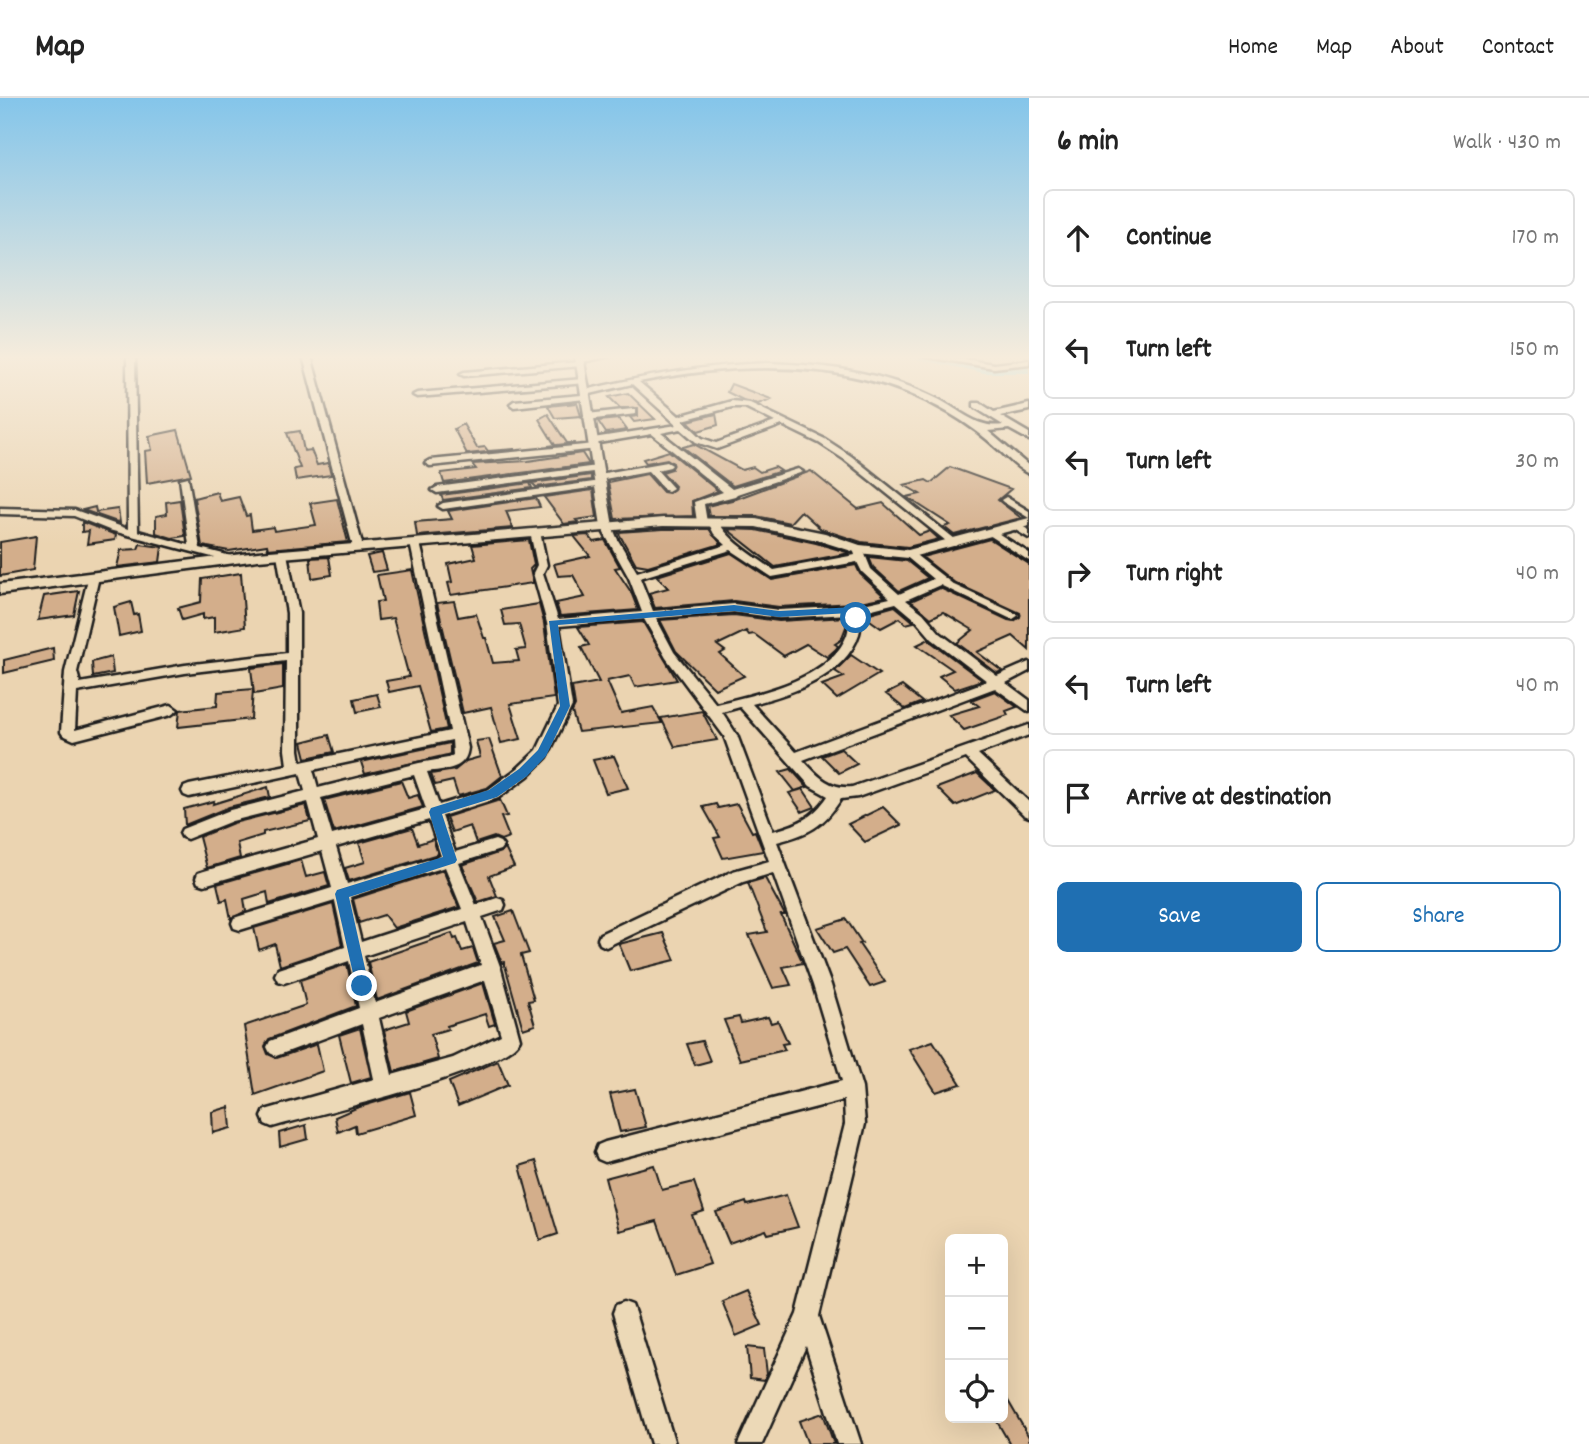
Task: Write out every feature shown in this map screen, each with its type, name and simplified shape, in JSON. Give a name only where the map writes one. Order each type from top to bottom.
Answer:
[{"type":"main road","points":[[0,589],[231,559],[607,526],[756,523],[820,536],[859,554],[908,554],[1023,524]]},
{"type":"street","points":[[131,419],[132,533]]},
{"type":"street","points":[[324,419],[358,547]]},
{"type":"street","points":[[587,419],[610,537],[634,576],[648,614],[670,654],[715,709],[730,735],[822,985],[853,1088],[855,1125],[808,1316],[750,1444]]},
{"type":"street","points":[[674,419],[708,445],[717,446],[783,422]]},
{"type":"street","points":[[430,463],[594,444],[653,431],[692,419]]},
{"type":"street","points":[[776,419],[822,441],[848,458],[955,543]]},
{"type":"street","points":[[965,419],[976,425],[1029,471]]},
{"type":"street","points":[[998,419],[1029,437]]},
{"type":"street","points":[[976,425],[993,429],[1010,426]]},
{"type":"street","points":[[653,431],[732,494]]},
{"type":"street","points":[[443,506],[667,465]]},
{"type":"street","points":[[650,468],[668,488]]},
{"type":"street","points":[[798,472],[699,502],[708,522],[718,532],[772,574],[859,554],[866,570],[936,636],[1029,707]]},
{"type":"street","points":[[437,490],[599,477]]},
{"type":"street","points":[[185,479],[195,550]]},
{"type":"street","points":[[1006,500],[1029,515]]},
{"type":"street","points":[[0,511],[66,512],[132,533],[231,559]]},
{"type":"street","points":[[1023,524],[1029,535]]},
{"type":"street","points":[[204,878],[493,794],[523,772],[542,753],[565,706],[553,623],[538,573],[541,565],[535,532]]},
{"type":"street","points":[[993,533],[1029,558]]},
{"type":"street","points":[[187,833],[230,817],[419,768],[452,763],[460,757],[458,734],[415,544]]},
{"type":"street","points":[[634,576],[733,546]]},
{"type":"street","points":[[282,554],[293,614],[292,750],[328,841],[385,1085]]},
{"type":"street","points":[[908,554],[941,580],[1013,615]]},
{"type":"street","points":[[93,577],[71,672],[68,732],[74,735],[170,710]]},
{"type":"street","points":[[553,623],[734,608],[779,614],[855,610],[898,599],[941,580]]},
{"type":"street","points":[[715,709],[797,687],[827,667],[849,640],[856,618],[855,610]]},
{"type":"street","points":[[72,680],[78,688],[88,688],[184,669],[294,656]]},
{"type":"street","points":[[793,758],[995,683],[1029,666]]},
{"type":"street","points":[[743,702],[815,782],[828,792],[837,794],[853,793],[1029,730]]},
{"type":"street","points":[[189,791],[458,734]]},
{"type":"street","points":[[970,753],[1029,811]]},
{"type":"street","points":[[272,1117],[454,1067],[498,1048],[511,1039],[492,969],[450,860],[419,768]]},
{"type":"street","points":[[768,838],[807,828],[822,818],[837,794]]},
{"type":"street","points":[[240,923],[495,846]]},
{"type":"street","points":[[606,939],[740,876],[778,865]]},
{"type":"street","points":[[284,975],[497,905]]},
{"type":"street","points":[[276,1047],[492,969]]},
{"type":"street","points":[[605,1152],[853,1088]]},
{"type":"street","points":[[624,1313],[663,1444]]},
{"type":"street","points":[[808,1316],[849,1444]]},
{"type":"building","points":[[539,419],[551,419],[567,443],[575,443],[548,446],[555,445]]},
{"type":"building","points":[[619,419],[627,430],[606,433],[598,421]]},
{"type":"building","points":[[631,419],[655,419],[634,422]]},
{"type":"building","points":[[717,419],[718,425],[698,431],[688,421]]},
{"type":"building","points":[[463,424],[477,448],[485,447],[488,451],[515,449],[467,454],[454,429]]},
{"type":"building","points":[[178,430],[191,475],[147,483],[145,451],[152,450],[149,436]]},
{"type":"building","points":[[300,431],[304,451],[311,450],[317,465],[328,463],[331,475],[296,480],[294,469],[300,468],[287,433]]},
{"type":"building","points":[[694,444],[742,470],[753,467],[760,472],[775,467],[781,471],[733,486],[683,447]]},
{"type":"building","points":[[669,451],[718,491],[692,501],[693,516],[615,519],[608,482],[647,474],[663,492],[669,493],[675,486],[662,472],[672,469],[673,463],[667,459],[646,463],[643,459]]},
{"type":"building","points":[[582,453],[589,464],[444,483],[441,473],[476,469],[472,464],[528,461]]},
{"type":"building","points":[[950,467],[1011,489],[998,500],[1021,518],[954,535],[944,527],[950,525],[907,497],[920,494],[904,485],[926,480],[931,483]]},
{"type":"building","points":[[811,471],[858,509],[883,503],[919,535],[930,531],[939,539],[908,547],[861,542],[821,529],[801,511],[790,523],[756,516],[709,516],[707,506],[736,499]]},
{"type":"building","points":[[591,475],[591,480],[536,487],[532,483]]},
{"type":"building","points":[[530,483],[532,488],[443,500],[441,495]]},
{"type":"building","points":[[593,490],[597,517],[564,524],[544,497]]},
{"type":"building","points":[[217,492],[220,501],[239,497],[246,516],[250,515],[252,530],[273,527],[274,531],[316,525],[310,503],[337,499],[348,542],[268,549],[267,545],[229,551],[202,546],[194,498]]},
{"type":"building","points":[[536,498],[540,507],[506,511],[513,528],[417,536],[415,522],[452,519],[448,511]]},
{"type":"building","points":[[180,500],[185,536],[172,538],[156,533],[156,516],[167,514],[166,502]]},
{"type":"building","points":[[95,507],[96,512],[118,509],[120,523],[83,510]]},
{"type":"building","points":[[82,522],[116,535],[115,540],[87,544],[89,531],[82,532]]},
{"type":"building","points":[[709,529],[721,544],[648,566],[636,564],[618,532]]},
{"type":"building","points":[[727,529],[756,530],[850,553],[775,567]]},
{"type":"building","points":[[588,535],[594,542],[605,540],[620,567],[615,568],[631,592],[638,610],[560,616],[556,603],[585,597],[573,575],[558,576],[554,564],[590,556],[574,536]]},
{"type":"building","points":[[36,536],[33,570],[0,576],[0,542]]},
{"type":"building","points":[[990,539],[1029,564],[1029,650],[1013,636],[977,652],[1002,671],[997,673],[957,643],[973,630],[943,612],[931,618],[911,601],[940,588],[1008,620],[1014,621],[1020,617],[1020,613],[955,583],[922,557]]},
{"type":"building","points":[[529,540],[534,565],[530,569],[533,583],[451,595],[448,583],[452,582],[448,564],[476,558],[472,545]]},
{"type":"building","points":[[140,544],[162,547],[160,562],[117,567],[121,550],[138,549]]},
{"type":"building","points":[[382,553],[387,570],[372,572],[367,556]]},
{"type":"building","points":[[731,553],[772,580],[856,565],[860,574],[885,597],[855,603],[779,607],[734,601],[655,608],[649,593],[668,588],[657,576]]},
{"type":"building","points":[[329,557],[332,575],[312,578],[310,558]]},
{"type":"building","points":[[869,557],[907,561],[928,578],[899,591],[873,567]]},
{"type":"building","points":[[412,570],[447,729],[431,732],[418,686],[389,692],[386,681],[409,677],[393,618],[378,620],[376,602],[383,601],[377,575]]},
{"type":"building","points":[[241,573],[245,627],[214,632],[214,617],[203,619],[203,614],[182,620],[178,608],[201,602],[202,579]]},
{"type":"building","points":[[79,591],[74,615],[38,620],[44,596]]},
{"type":"building","points":[[454,601],[458,617],[476,614],[493,663],[519,661],[516,650],[526,649],[519,624],[505,625],[501,610],[539,604],[554,698],[510,704],[521,739],[501,743],[491,707],[463,713],[437,603]]},
{"type":"building","points":[[131,602],[134,615],[138,614],[141,631],[119,636],[114,607]]},
{"type":"building","points":[[895,606],[914,622],[906,624],[900,618],[881,628],[863,615]]},
{"type":"building","points":[[734,615],[779,621],[846,617],[846,627],[841,640],[835,644],[838,646],[827,657],[806,644],[784,656],[746,631],[717,645],[725,651],[720,654],[744,676],[715,689],[676,651],[660,620]]},
{"type":"building","points":[[643,622],[677,680],[635,687],[630,676],[607,681],[621,713],[653,707],[662,723],[578,732],[572,712],[575,706],[572,687],[599,682],[581,647],[589,645],[578,627]]},
{"type":"building","points":[[929,639],[982,680],[955,689],[939,676],[953,670],[917,645]]},
{"type":"building","points":[[53,648],[54,661],[4,673],[4,660]]},
{"type":"building","points":[[851,655],[879,674],[837,699],[822,685],[844,677],[835,671]]},
{"type":"building","points":[[111,657],[113,673],[93,677],[92,662]]},
{"type":"building","points":[[283,664],[283,689],[254,694],[251,668]]},
{"type":"building","points":[[902,686],[922,702],[905,709],[886,694]]},
{"type":"building","points":[[253,689],[251,719],[178,727],[180,710],[217,706],[218,692]]},
{"type":"building","points":[[995,691],[1017,707],[1006,711],[1008,715],[964,730],[949,715],[979,706],[971,700]]},
{"type":"building","points":[[377,694],[381,707],[357,712],[354,699]]},
{"type":"building","points":[[702,711],[717,740],[675,747],[661,718]]},
{"type":"building","points":[[329,735],[334,752],[306,758],[302,742]]},
{"type":"building","points":[[489,739],[502,776],[487,788],[458,796],[453,781],[435,785],[431,774],[455,770],[466,761],[480,757],[476,741]]},
{"type":"building","points":[[450,743],[450,754],[365,774],[361,762]]},
{"type":"building","points":[[841,749],[857,764],[839,773],[822,756]]},
{"type":"building","points":[[614,756],[628,788],[606,793],[593,760]]},
{"type":"building","points":[[791,769],[807,787],[795,791],[780,772]]},
{"type":"building","points":[[977,773],[995,790],[955,806],[937,788]]},
{"type":"building","points":[[401,781],[408,798],[418,795],[423,807],[334,832],[324,800]]},
{"type":"building","points":[[268,787],[270,797],[229,807],[185,825],[184,809],[214,801],[213,804]]},
{"type":"building","points":[[803,789],[815,807],[802,812],[789,793]]},
{"type":"building","points":[[500,800],[507,816],[501,817],[509,837],[501,840],[494,837],[476,843],[470,826],[452,832],[446,817]]},
{"type":"building","points":[[716,804],[718,808],[737,804],[752,832],[755,831],[763,851],[723,858],[714,838],[720,837],[703,807]]},
{"type":"building","points":[[306,805],[310,821],[263,832],[263,835],[237,843],[240,858],[207,868],[199,837],[233,823]]},
{"type":"building","points":[[883,807],[901,825],[865,842],[848,824]]},
{"type":"building","points":[[412,828],[418,844],[433,839],[438,854],[349,881],[345,868],[365,862],[359,843]]},
{"type":"building","points":[[505,848],[514,867],[489,876],[497,896],[478,902],[462,865],[501,852]]},
{"type":"building","points":[[301,860],[306,877],[325,872],[329,886],[269,904],[267,892],[244,899],[246,911],[231,919],[227,899],[221,901],[217,884]]},
{"type":"building","points":[[443,870],[459,907],[394,928],[384,915],[359,923],[353,899]]},
{"type":"building","points":[[765,878],[785,915],[781,915],[803,963],[783,967],[791,985],[773,988],[749,935],[767,932],[748,883]]},
{"type":"building","points":[[333,904],[342,945],[280,966],[275,944],[259,950],[254,928]]},
{"type":"building","points":[[513,911],[529,953],[521,955],[534,1000],[528,1001],[535,1025],[523,1029],[504,962],[502,963],[494,943],[505,940],[495,917]]},
{"type":"building","points":[[846,919],[862,943],[859,944],[885,982],[870,987],[845,949],[833,953],[817,928]]},
{"type":"building","points":[[452,933],[462,951],[473,948],[478,963],[377,1000],[368,962]]},
{"type":"building","points":[[663,933],[675,960],[630,971],[619,944]]},
{"type":"building","points":[[347,964],[356,1006],[269,1039],[265,1046],[268,1054],[277,1058],[317,1044],[323,1071],[255,1095],[244,1026],[306,1005],[300,980]]},
{"type":"building","points":[[483,983],[495,1024],[489,1026],[485,1014],[447,1026],[448,1029],[431,1034],[438,1059],[394,1072],[384,1030],[409,1022],[406,1011]]},
{"type":"building","points":[[739,1017],[741,1023],[768,1017],[771,1023],[778,1021],[788,1043],[782,1044],[785,1050],[740,1060],[724,1020]]},
{"type":"building","points":[[360,1028],[371,1077],[351,1083],[339,1035]]},
{"type":"building","points":[[702,1041],[710,1061],[695,1065],[687,1044]]},
{"type":"building","points":[[933,1041],[961,1084],[936,1092],[909,1049]]},
{"type":"building","points":[[498,1061],[508,1085],[458,1106],[449,1082]]},
{"type":"building","points":[[635,1089],[646,1127],[620,1132],[610,1094]]},
{"type":"building","points":[[410,1092],[416,1115],[356,1133],[355,1125],[338,1132],[335,1117]]},
{"type":"building","points":[[229,1107],[231,1128],[213,1133],[212,1112]]},
{"type":"building","points":[[306,1125],[308,1139],[280,1147],[279,1133]]},
{"type":"building","points":[[536,1161],[558,1234],[540,1240],[520,1166]]},
{"type":"building","points":[[654,1165],[662,1190],[694,1182],[704,1211],[692,1215],[710,1264],[676,1275],[657,1221],[619,1231],[605,1178]]},
{"type":"building","points":[[786,1195],[798,1227],[768,1234],[766,1230],[729,1243],[716,1212],[746,1202],[747,1205]]},
{"type":"building","points":[[746,1291],[762,1325],[736,1336],[722,1301]]},
{"type":"building","points":[[747,1347],[764,1349],[767,1374],[764,1380],[750,1378]]},
{"type":"building","points":[[1008,1401],[1029,1437],[1029,1444],[1010,1444],[998,1423],[1008,1423]]},
{"type":"building","points":[[823,1413],[834,1444],[808,1444],[799,1421]]},
{"type":"route","points":[[362,986],[342,894],[450,860],[435,812],[493,794],[523,772],[542,753],[565,706],[553,623],[734,608],[779,614],[855,610],[856,618]]}]
